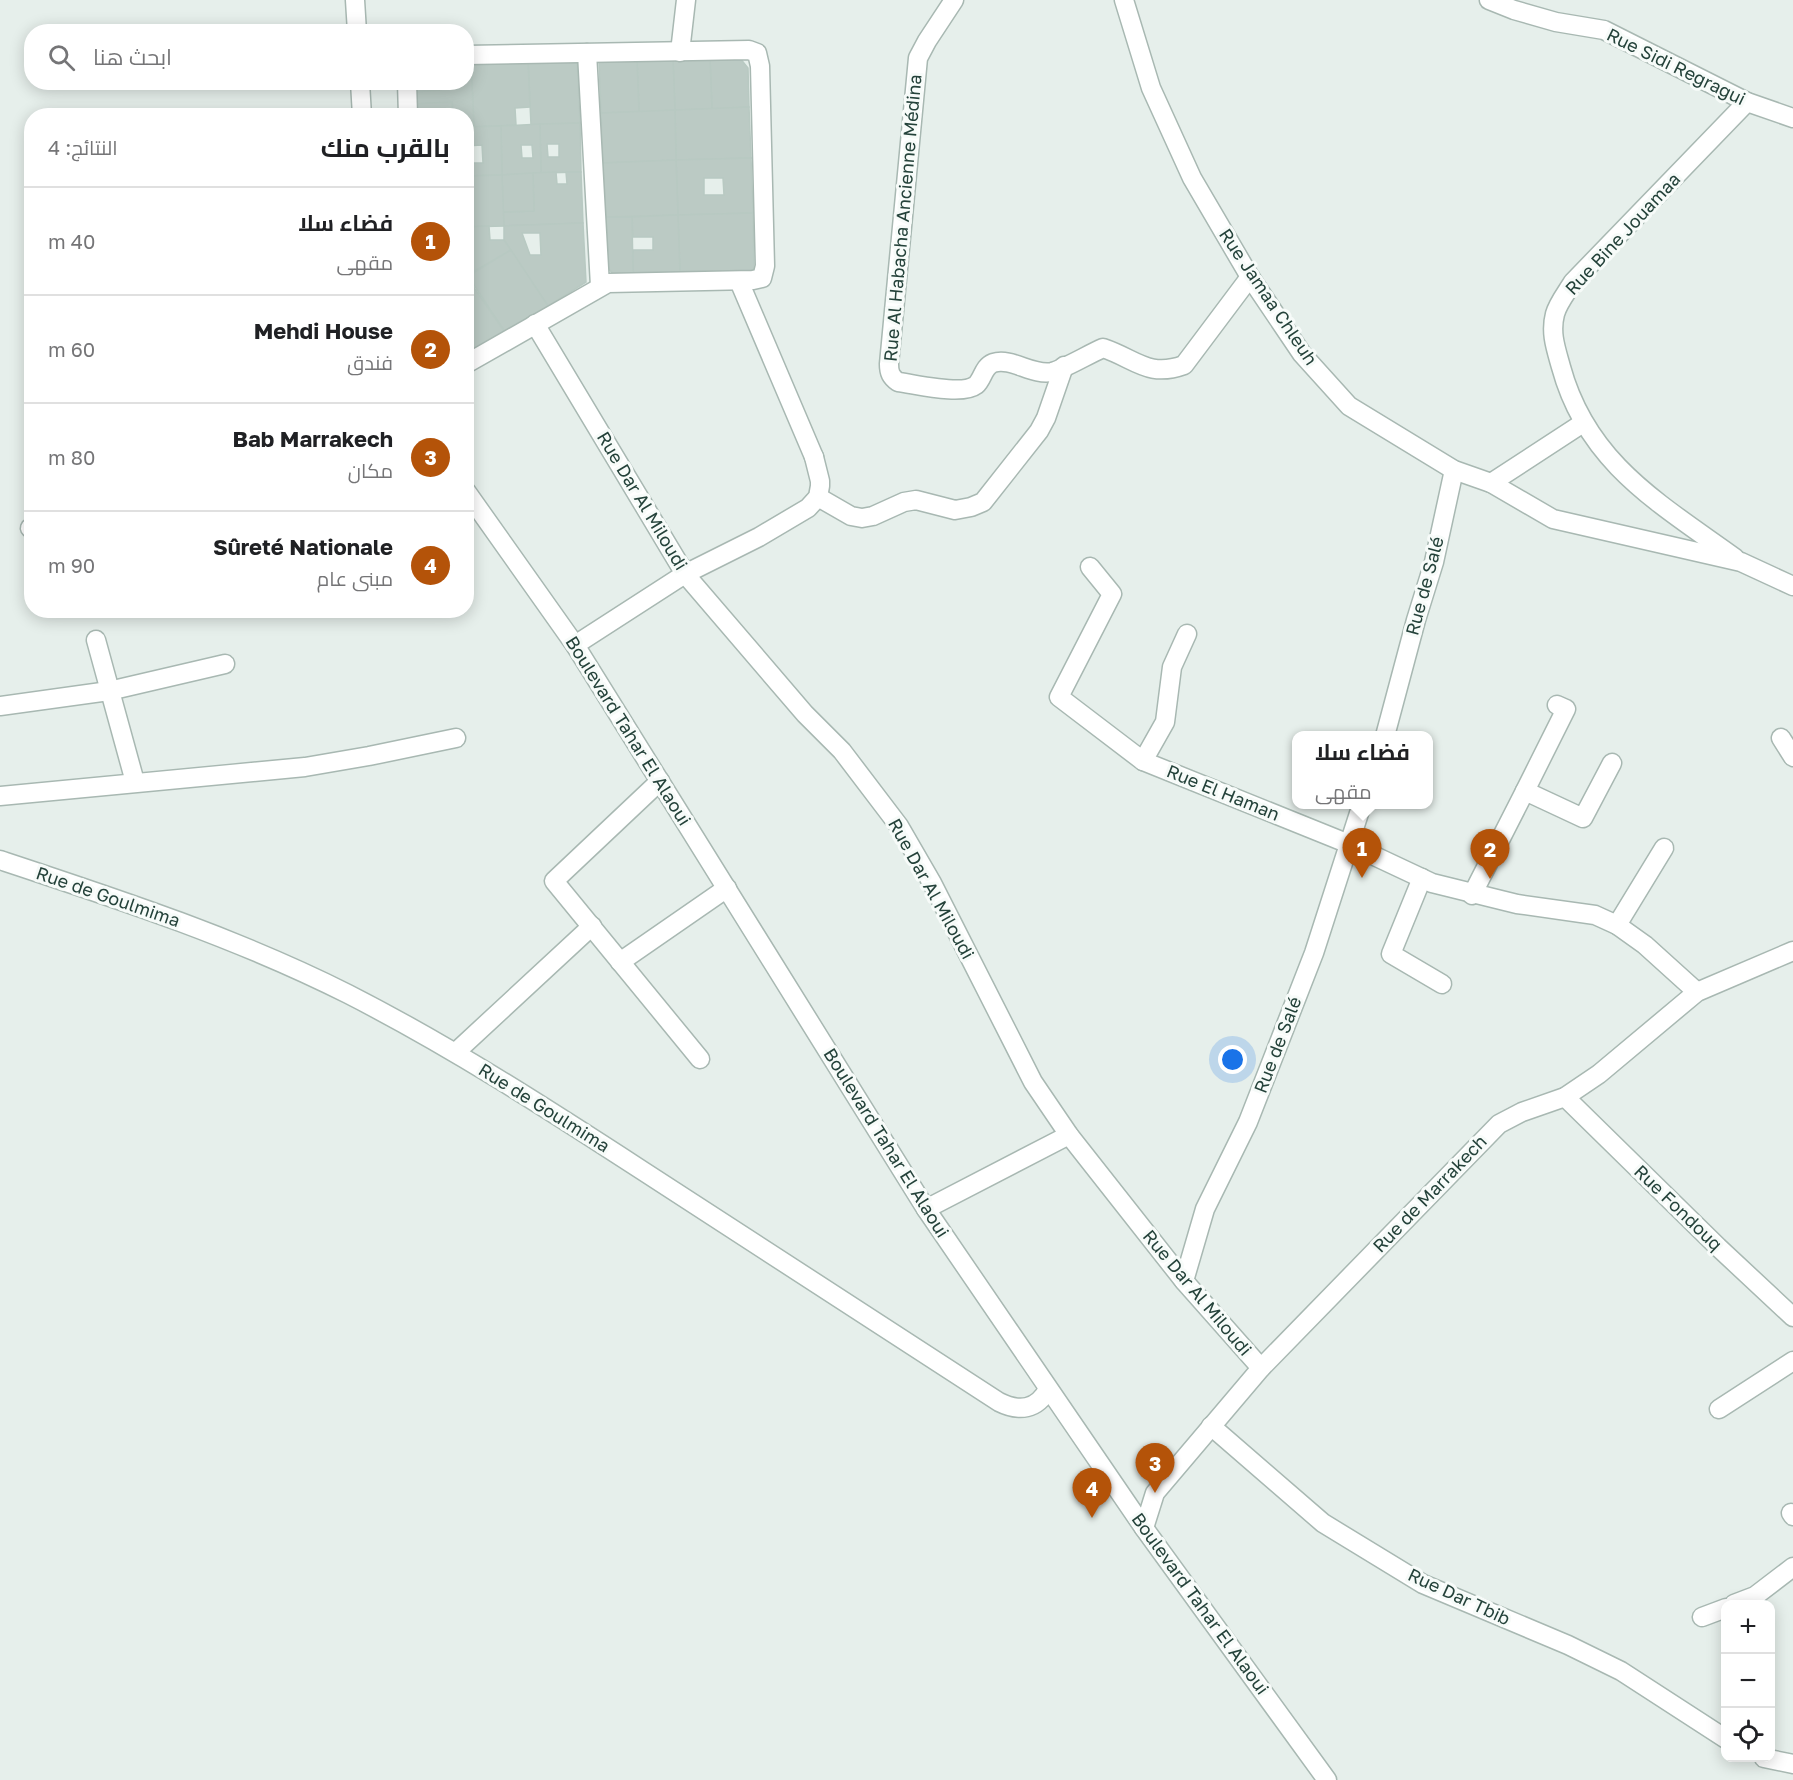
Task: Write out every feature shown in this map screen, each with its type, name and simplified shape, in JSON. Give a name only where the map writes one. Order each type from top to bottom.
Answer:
[{"type":"street","points":[[355,0],[356,24]]},
{"type":"street","points":[[680,52],[686,0]]},
{"type":"street","name":"Rue Al Habacha Ancienne Médina","points":[[954,0],[918,58],[898,255],[890,373],[892,378],[898,382],[953,389],[976,384],[987,366],[994,363],[1053,372],[1103,348],[1148,369],[1162,371],[1184,365],[1250,277]]},
{"type":"street","name":"Rue Jamaa Chleuh","points":[[1124,0],[1151,88],[1192,178],[1250,277],[1302,354],[1349,406],[1454,470],[1491,483],[1553,519],[1741,562],[1793,586]]},
{"type":"street","name":"Rue Sidi Regragui","points":[[1489,0],[1556,22],[1604,30],[1747,102],[1793,118]]},
{"type":"street","points":[[474,55],[753,51],[759,57],[765,266],[762,278],[739,281],[608,283],[474,359]]},
{"type":"street","points":[[587,53],[600,286]]},
{"type":"street","points":[[360,90],[362,108]]},
{"type":"street","points":[[407,90],[408,108]]},
{"type":"street","name":"Rue Bine Jouamaa","points":[[1741,562],[1645,493],[1605,454],[1583,423],[1564,378],[1552,334],[1555,312],[1573,282],[1747,102]]},
{"type":"street","points":[[575,645],[686,574],[759,537],[808,508],[818,497],[820,481],[814,457],[739,281]]},
{"type":"street","name":"Rue Dar Al Miloudi","points":[[535,324],[686,574],[805,714],[842,751],[899,826],[932,883],[1033,1082],[1069,1135],[1184,1281],[1261,1368]]},
{"type":"street","points":[[818,497],[851,516],[862,518],[873,516],[904,502],[916,500],[956,510],[983,502],[1039,431],[1046,418],[1064,366]]},
{"type":"street","points":[[1491,483],[1583,423]]},
{"type":"street","name":"Rue de Salé","points":[[1386,731],[1434,562],[1454,470]]},
{"type":"street","name":"Boulevard Tahar El Alaoui","points":[[474,502],[575,645],[926,1209],[1144,1528],[1327,1780]]},
{"type":"street","name":"Rue El Haman","points":[[1090,567],[1112,594],[1059,698],[1143,761],[1349,844],[1422,878],[1472,895],[1595,915],[1617,926],[1645,945],[1697,992]]},
{"type":"street","points":[[1143,761],[1165,722],[1172,666],[1187,634]]},
{"type":"street","points":[[96,640],[135,782]]},
{"type":"street","points":[[0,706],[109,691],[225,664]]},
{"type":"street","points":[[1472,895],[1566,709],[1557,705]]},
{"type":"street","points":[[0,796],[305,767],[456,738]]},
{"type":"street","points":[[1781,738],[1793,757]]},
{"type":"street","points":[[1525,791],[1583,818],[1612,763]]},
{"type":"street","points":[[660,781],[554,881],[700,1059]]},
{"type":"street","name":"Rue de Salé","points":[[1184,1281],[1205,1209],[1248,1122],[1314,953],[1360,809]]},
{"type":"street","points":[[1617,926],[1664,848]]},
{"type":"street","name":"Rue de Goulmima","points":[[0,860],[99,893],[246,947],[346,993],[456,1052],[717,1218],[999,1402],[1017,1409],[1026,1408],[1036,1405],[1048,1389]]},
{"type":"street","points":[[1422,878],[1391,954],[1442,984]]},
{"type":"street","points":[[620,963],[727,888]]},
{"type":"street","points":[[456,1052],[592,926]]},
{"type":"street","name":"Rue de Marrakech","points":[[1144,1528],[1155,1493],[1261,1368],[1499,1124],[1522,1112],[1565,1096],[1599,1074],[1697,992],[1793,951]]},
{"type":"street","name":"Rue Fondouq","points":[[1565,1096],[1718,1247],[1793,1317]]},
{"type":"street","points":[[926,1209],[1069,1135]]},
{"type":"street","points":[[1719,1409],[1793,1361]]},
{"type":"street","name":"Rue Dar Tbib","points":[[1211,1426],[1323,1523],[1423,1584],[1568,1645],[1621,1671],[1721,1736]]},
{"type":"street","points":[[1746,1600],[1755,1596],[1793,1567]]},
{"type":"street","points":[[1702,1617],[1721,1610]]},
{"type":"street","points":[[1775,1760],[1793,1764]]},
{"type":"building","points":[[739,57],[748,68],[749,107],[712,109],[710,58]]},
{"type":"building","points":[[577,58],[580,123],[531,125],[528,60]]},
{"type":"building","points":[[710,58],[712,109],[675,110],[673,59]]},
{"type":"building","points":[[673,59],[675,110],[639,112],[637,60]]},
{"type":"building","points":[[528,60],[530,107],[515,108],[516,125],[474,127],[474,62]]},
{"type":"building","points":[[637,60],[639,112],[601,113],[599,61]]},
{"type":"building","points":[[414,90],[439,90],[414,92]]},
{"type":"building","points":[[472,90],[473,108],[452,108],[452,102],[415,104],[414,92]]},
{"type":"building","points":[[452,102],[452,108],[415,108],[415,104]]},
{"type":"building","points":[[749,107],[751,158],[676,160],[675,110]]},
{"type":"building","points":[[675,110],[676,160],[603,163],[601,113]]},
{"type":"building","points":[[580,123],[581,172],[541,173],[540,124]],"holes":[[[547,144],[559,144],[559,157],[548,157]]]},
{"type":"building","points":[[540,124],[541,173],[502,175],[501,126]],"holes":[[[521,145],[532,145],[533,158],[522,158]]]},
{"type":"building","points":[[501,126],[502,175],[474,176],[474,163],[483,163],[482,145],[474,146],[474,127]]},
{"type":"building","points":[[751,158],[753,213],[678,215],[676,160]],"holes":[[[704,178],[723,178],[724,195],[704,195]]]},
{"type":"building","points":[[676,160],[678,215],[605,217],[603,163]]},
{"type":"building","points":[[556,172],[557,184],[567,184],[566,172],[581,172],[583,223],[504,226],[503,212],[534,211],[533,173]]},
{"type":"building","points":[[533,173],[534,211],[503,212],[502,175]]},
{"type":"building","points":[[502,175],[504,226],[474,227],[474,176]]},
{"type":"building","points":[[753,213],[754,273],[680,274],[678,215]]},
{"type":"building","points":[[678,215],[680,274],[633,275],[633,250],[653,250],[653,237],[633,237],[632,217]]},
{"type":"building","points":[[605,217],[632,217],[633,275],[614,275],[606,266]]},
{"type":"building","points":[[583,223],[586,282],[548,306],[504,240],[504,226]],"holes":[[[522,233],[540,233],[541,255],[530,255]]]},
{"type":"building","points":[[489,226],[490,240],[504,240],[511,250],[474,271],[474,227]]},
{"type":"building","points":[[511,250],[548,306],[505,332],[474,285],[474,272]]},
{"type":"building","points":[[474,287],[505,332],[474,350]]},
{"type":"place","name":"فضاء سلا","points":[[1362,878]]},
{"type":"place","name":"Mehdi House","points":[[1490,879]]},
{"type":"place","name":"Bab Marrakech","points":[[1155,1493]]},
{"type":"place","name":"Sûreté Nationale","points":[[1092,1518]]}]
